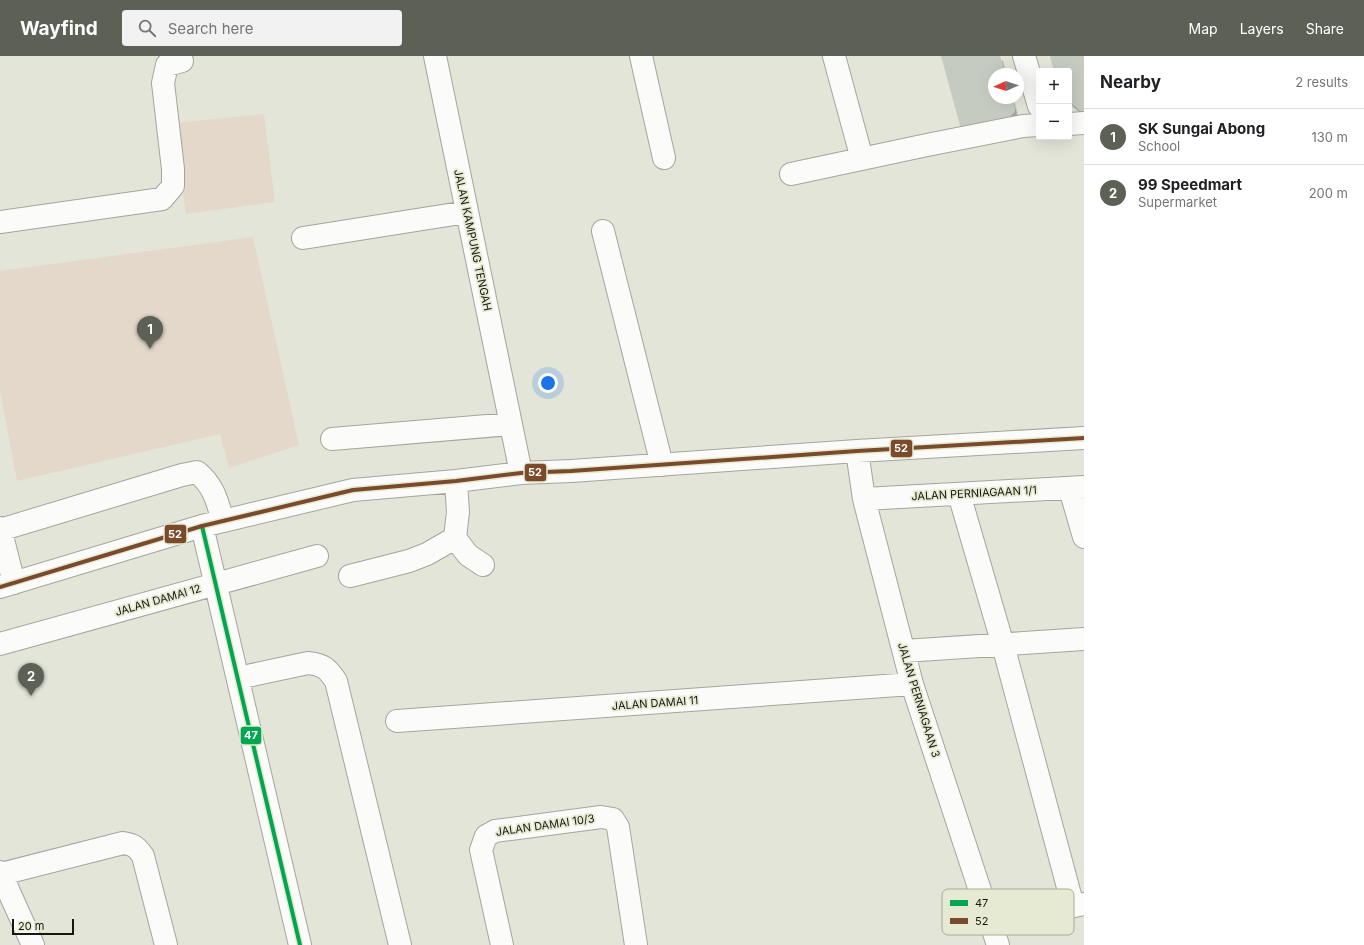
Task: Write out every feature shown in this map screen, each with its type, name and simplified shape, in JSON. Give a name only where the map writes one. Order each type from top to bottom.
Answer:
[{"type":"street","name":"JALAN KAMPUNG TENGAH","points":[[435,56],[521,473]]},
{"type":"street","points":[[641,56],[664,158]]},
{"type":"street","points":[[834,56],[862,159]]},
{"type":"street","points":[[1024,56],[1038,104]]},
{"type":"street","points":[[0,222],[162,199],[173,186],[173,169],[163,83],[167,65],[182,61]]},
{"type":"street","points":[[1072,124],[1084,123]]},
{"type":"street","points":[[791,174],[1023,126],[1036,125]]},
{"type":"street","points":[[303,238],[467,212]]},
{"type":"street","points":[[603,231],[662,464]]},
{"type":"street","points":[[332,439],[511,424]]},
{"type":"street","points":[[223,521],[216,495],[205,479],[197,472],[182,475],[0,529],[7,585],[202,526],[223,521],[353,490],[456,481],[521,473],[1084,438]]},
{"type":"street","name":"JALAN PERNIAGAAN 3","points":[[857,451],[864,499],[912,684],[980,889]]},
{"type":"street","points":[[456,481],[458,512],[454,538],[468,555],[483,565]]},
{"type":"street","points":[[1077,488],[1084,537]]},
{"type":"street","name":"JALAN PERNIAGAAN 1/1","points":[[864,499],[1077,488]]},
{"type":"street","points":[[959,494],[1079,905]]},
{"type":"street","points":[[202,526],[300,945]]},
{"type":"street","points":[[350,576],[409,561],[427,554],[454,538]]},
{"type":"street","name":"JALAN DAMAI 12","points":[[0,644],[317,556]]},
{"type":"street","points":[[904,651],[1084,639]]},
{"type":"street","points":[[238,678],[308,663],[319,664],[327,669],[336,681],[400,945]]},
{"type":"street","name":"JALAN DAMAI 11","points":[[397,721],[912,684]]},
{"type":"street","name":"JALAN DAMAI 10/3","points":[[502,945],[482,850],[486,836],[495,831],[601,817],[613,819],[618,827],[636,945]]},
{"type":"street","points":[[33,945],[0,873],[123,843],[137,847],[142,856],[166,945]]},
{"type":"street","name":"JALAN PERNIAGAAN 3","points":[[995,935],[998,945]]},
{"type":"shaded area","points":[[264,114],[275,202],[186,214],[174,123]]},
{"type":"shaded area","points":[[253,237],[299,445],[229,468],[220,434],[17,481],[0,391],[0,271]]},
{"type":"building","points":[[941,56],[1000,56],[1003,68],[988,68],[988,104],[1014,104],[1015,110],[1006,122],[961,129]]},
{"type":"building","points":[[1050,56],[1084,56],[1084,111],[1081,111],[1072,104],[1072,68],[1053,68]]},
{"type":"transit line","name":"52","points":[[0,587],[202,526],[353,490],[456,481],[521,473],[1084,438]]},
{"type":"transit line","name":"47","points":[[202,526],[300,945]]},
{"type":"place","name":"SK Sungai Abong","points":[[150,349]]},
{"type":"place","name":"99 Speedmart","points":[[31,696]]}]
